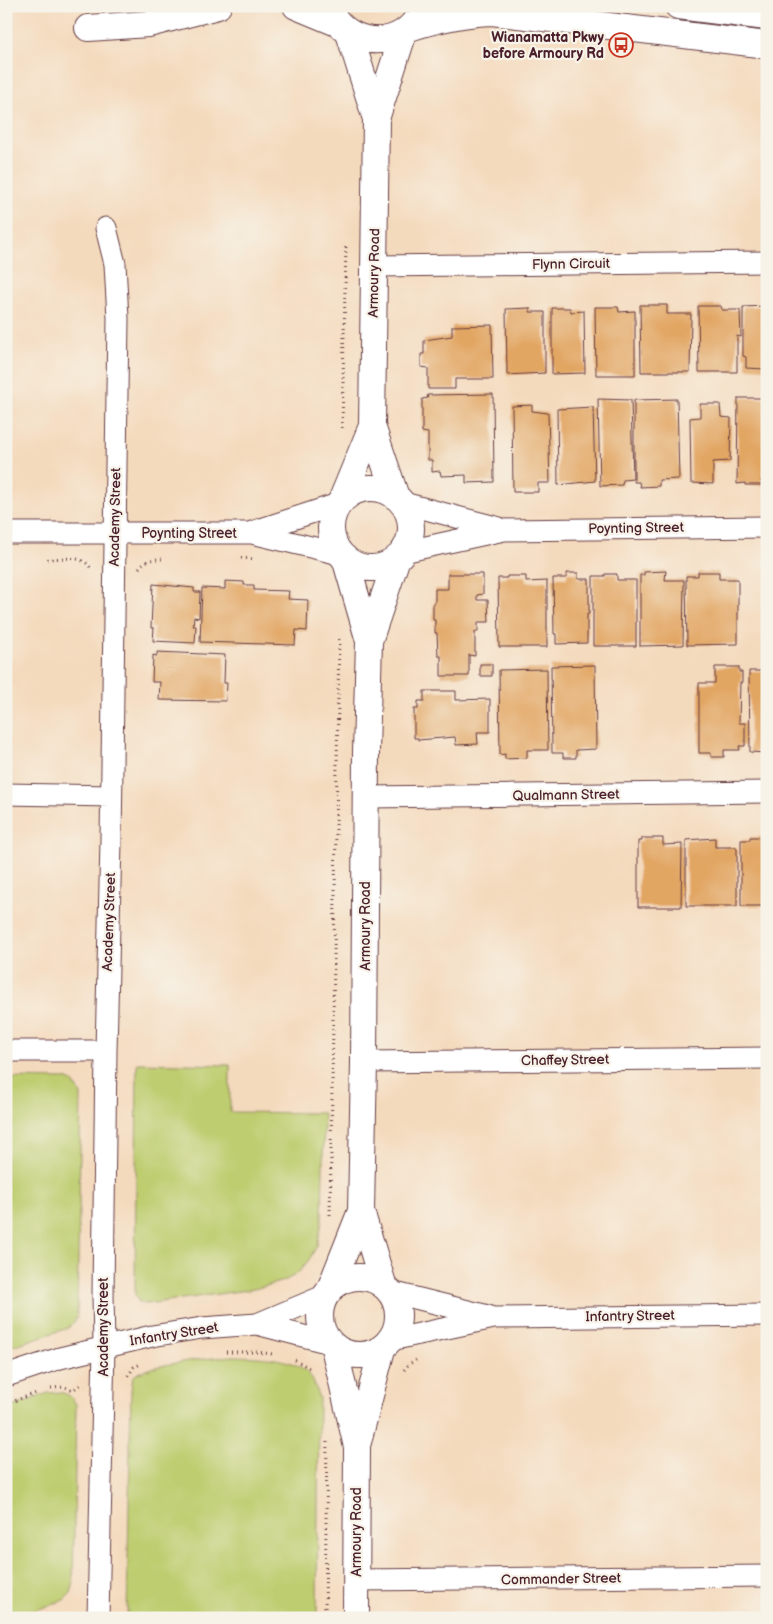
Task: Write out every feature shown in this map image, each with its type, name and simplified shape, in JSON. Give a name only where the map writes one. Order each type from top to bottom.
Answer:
[{"type":"street","points":[[128,6],[88,28],[148,24],[218,6]]},
{"type":"street","points":[[296,6],[338,21],[358,38],[378,41],[388,39],[438,19],[456,15],[492,12],[767,45]]},
{"type":"street","name":"Armoury Road","points":[[399,500],[372,426],[376,119],[407,30],[419,16],[424,6]]},
{"type":"street","points":[[678,6],[767,17]]},
{"type":"street","name":"Armoury Road","points":[[338,21],[376,119]]},
{"type":"street","name":"Academy Street","points":[[98,1618],[104,1346],[106,1051],[118,294],[115,264],[106,228]]},
{"type":"street","name":"Flynn Circuit","points":[[374,266],[767,262]]},
{"type":"street","name":"Armoury Road","points":[[340,502],[372,426]]},
{"type":"street","points":[[363,488],[386,490],[399,500],[409,514],[411,527],[409,540],[400,555],[388,564],[365,568],[354,565],[342,556],[333,543],[330,530],[332,516],[340,502],[352,492],[363,488]]},
{"type":"street","name":"Poynting Street","points":[[399,500],[504,530]]},
{"type":"street","name":"Poynting Street","points":[[252,532],[340,502]]},
{"type":"street","name":"Poynting Street","points":[[400,555],[504,530],[767,527]]},
{"type":"street","name":"Poynting Street","points":[[6,532],[252,532],[342,556]]},
{"type":"street","name":"Armoury Road","points":[[387,1288],[361,1212],[366,797],[369,641],[400,555]]},
{"type":"street","name":"Armoury Road","points":[[342,556],[369,641]]},
{"type":"street","name":"Qualmann Street","points":[[366,797],[767,792]]},
{"type":"street","points":[[6,794],[111,796]]},
{"type":"street","points":[[6,1051],[106,1051]]},
{"type":"street","name":"Chaffey Street","points":[[364,1062],[767,1058]]},
{"type":"street","name":"Armoury Road","points":[[328,1292],[361,1212]]},
{"type":"street","points":[[362,1276],[373,1279],[387,1288],[397,1303],[399,1316],[397,1329],[386,1344],[371,1354],[358,1356],[346,1354],[332,1345],[323,1332],[320,1319],[321,1306],[328,1292],[339,1282],[350,1278],[362,1276]]},
{"type":"street","name":"Infantry Street","points":[[387,1288],[494,1318]]},
{"type":"street","name":"Infantry Street","points":[[6,1376],[60,1358],[152,1336],[194,1329],[257,1324],[328,1292]]},
{"type":"street","name":"Infantry Street","points":[[386,1344],[494,1318],[767,1315]]},
{"type":"street","name":"Infantry Street","points":[[257,1324],[332,1345]]},
{"type":"street","name":"Armoury Road","points":[[356,1447],[386,1344]]},
{"type":"street","name":"Armoury Road","points":[[332,1345],[356,1447],[356,1618]]},
{"type":"street","name":"Commander Street","points":[[356,1580],[767,1576]]},
{"type":"path","points":[[341,435],[346,239]]},
{"type":"path","points":[[45,558],[80,559],[90,566],[92,571]]},
{"type":"path","points":[[234,558],[262,560]]},
{"type":"path","points":[[137,573],[144,562],[150,559],[166,559]]},
{"type":"path","points":[[330,1220],[339,635]]},
{"type":"path","points":[[223,1352],[273,1354]]},
{"type":"path","points":[[288,1358],[308,1366],[316,1374]]},
{"type":"path","points":[[401,1374],[409,1364],[419,1358]]},
{"type":"path","points":[[126,1380],[134,1367],[142,1364]]},
{"type":"path","points":[[6,1404],[55,1387],[65,1387],[73,1390],[80,1385]]},
{"type":"path","points":[[325,1618],[327,1428]]},
{"type":"green space","points":[[137,1063],[230,1065],[230,1112],[324,1113],[322,1222],[317,1246],[297,1274],[284,1281],[254,1289],[146,1304],[138,1301],[135,1294]]},
{"type":"green space","points":[[6,1078],[66,1079],[73,1082],[81,1095],[77,1316],[68,1328],[6,1348]]},
{"type":"green space","points":[[232,1356],[272,1358],[292,1363],[308,1373],[315,1385],[319,1398],[317,1618],[127,1618],[131,1390],[133,1377],[140,1372],[164,1365]]},
{"type":"green space","points":[[59,1392],[73,1399],[76,1405],[73,1586],[71,1593],[64,1600],[14,1618],[6,1618],[6,1409],[48,1393]]},
{"type":"building","points":[[640,305],[667,305],[667,314],[691,314],[690,372],[641,372]]},
{"type":"building","points":[[698,306],[721,306],[722,310],[740,310],[741,337],[737,336],[737,372],[699,372]]},
{"type":"building","points":[[765,306],[767,310],[765,369],[746,368],[746,357],[743,356],[743,307]]},
{"type":"building","points":[[595,307],[618,307],[619,312],[635,311],[635,375],[596,375]]},
{"type":"building","points":[[530,308],[530,312],[545,312],[545,373],[507,375],[506,309]]},
{"type":"building","points":[[552,308],[570,308],[571,312],[584,311],[585,373],[552,374]]},
{"type":"building","points":[[492,325],[493,379],[455,379],[455,389],[428,389],[428,368],[421,367],[421,354],[424,354],[424,340],[452,336],[452,326]]},
{"type":"building","points":[[493,394],[494,482],[466,483],[466,475],[441,476],[440,471],[432,472],[432,460],[428,460],[428,433],[422,432],[422,399],[428,398],[427,395]]},
{"type":"building","points":[[738,398],[767,398],[767,480],[761,480],[762,485],[737,484]]},
{"type":"building","points":[[598,399],[631,400],[633,479],[623,480],[622,485],[600,486]]},
{"type":"building","points":[[677,399],[679,479],[659,480],[659,486],[640,487],[639,482],[634,482],[634,400]]},
{"type":"building","points":[[700,404],[720,404],[721,417],[731,418],[730,461],[713,462],[713,484],[691,483],[690,418],[700,417]]},
{"type":"building","points":[[532,405],[532,411],[548,413],[550,483],[538,483],[538,492],[513,492],[512,406]]},
{"type":"building","points":[[593,407],[595,481],[558,485],[557,409]]},
{"type":"building","points":[[666,571],[665,580],[684,580],[683,645],[640,646],[640,575],[644,575],[644,572]]},
{"type":"building","points":[[698,572],[719,572],[719,579],[738,579],[738,644],[687,645],[686,576],[698,576]]},
{"type":"building","points":[[567,573],[578,573],[578,579],[589,579],[587,643],[556,644],[556,634],[554,634],[553,578],[567,578]]},
{"type":"building","points":[[448,574],[483,574],[483,594],[477,595],[477,600],[488,600],[489,622],[478,622],[478,632],[475,632],[475,656],[469,655],[469,676],[441,676],[441,656],[438,656],[437,633],[435,633],[435,620],[433,620],[433,603],[435,603],[435,589],[448,589]]},
{"type":"building","points":[[605,574],[617,574],[617,580],[636,580],[636,646],[593,646],[593,576],[605,576]]},
{"type":"building","points":[[507,576],[526,576],[526,582],[547,581],[547,647],[499,647],[498,578],[507,578]]},
{"type":"building","points":[[225,581],[244,582],[244,585],[254,585],[254,590],[289,591],[288,599],[308,600],[307,631],[296,630],[295,645],[200,642],[202,588],[225,589]]},
{"type":"building","points":[[153,584],[194,588],[194,592],[200,592],[199,618],[194,617],[193,626],[196,626],[195,643],[153,641],[154,628],[151,628]]},
{"type":"building","points":[[157,652],[225,655],[224,683],[227,683],[226,701],[159,700],[160,682],[152,682],[153,655],[157,656]]},
{"type":"building","points":[[480,664],[492,664],[492,676],[480,676]]},
{"type":"building","points":[[595,665],[596,749],[576,750],[576,758],[563,758],[563,753],[552,753],[551,666]]},
{"type":"building","points":[[715,667],[739,667],[739,672],[742,672],[739,723],[745,723],[745,746],[739,746],[740,750],[724,750],[724,757],[711,757],[711,753],[699,753],[699,683],[715,683]]},
{"type":"building","points":[[547,669],[548,750],[527,750],[527,758],[505,759],[505,754],[500,755],[499,670]]},
{"type":"building","points":[[749,671],[767,671],[767,753],[750,752]]},
{"type":"building","points":[[424,691],[456,691],[456,700],[490,699],[490,732],[477,732],[478,744],[456,745],[455,737],[418,740],[418,738],[414,738],[414,709],[418,709],[418,701],[424,701]]},
{"type":"building","points":[[750,837],[766,837],[767,906],[741,906],[741,840],[750,840]]},
{"type":"building","points":[[642,838],[663,838],[663,845],[682,844],[681,907],[638,907],[638,841],[642,841]]},
{"type":"building","points":[[715,838],[715,847],[735,847],[737,849],[737,906],[686,906],[686,840]]},
{"type":"place","name":"Wianamatta Pkwy before Armoury Rd","points":[[621,45]]}]
